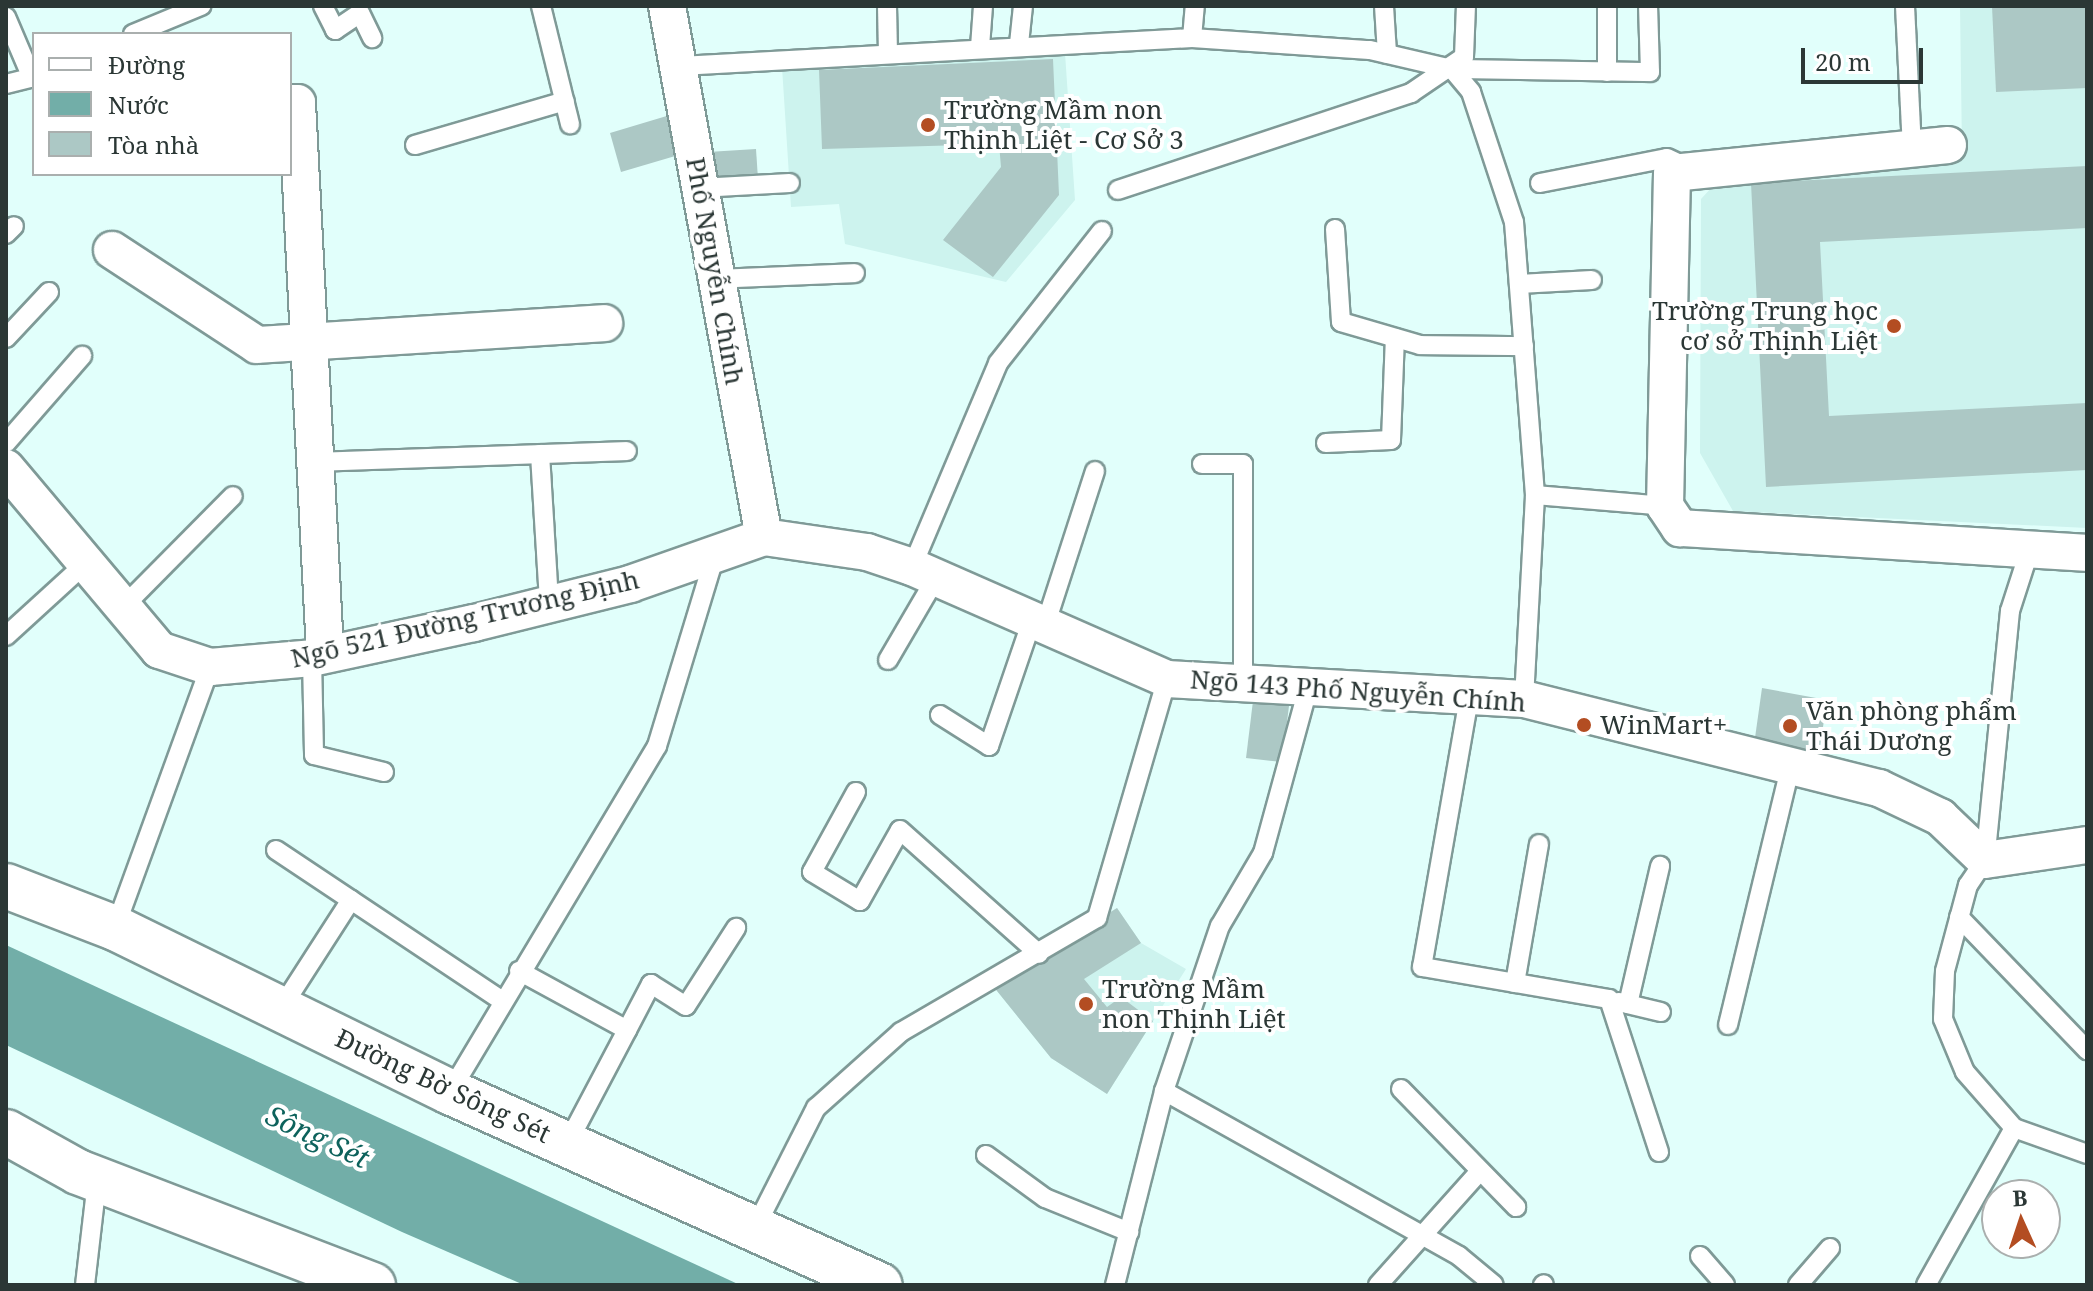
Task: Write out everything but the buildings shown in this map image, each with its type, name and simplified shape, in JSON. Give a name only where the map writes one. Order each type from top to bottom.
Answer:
[{"type":"street","name":"Phố Nguyễn Chính","points":[[667,6],[680,66],[713,279],[764,537]]},
{"type":"street","points":[[292,103],[297,103],[316,462],[318,654]]},
{"type":"street","points":[[1948,145],[1685,166],[1672,173],[1666,192],[1665,506],[1680,528],[2029,552],[2087,553]]},
{"type":"street","points":[[112,250],[257,345],[309,345],[604,323]]},
{"type":"street","name":"Ngõ 521 Đường Trương Định","points":[[6,468],[159,650],[210,667],[318,654],[549,603],[714,558],[764,537]]},
{"type":"street","name":"Ngõ 143 Phố Nguyễn Chính","points":[[764,537],[867,552],[924,572],[1038,626],[1167,679],[1524,699],[1790,768],[1903,800],[1940,817],[1985,860]]},
{"type":"street","points":[[1985,860],[2087,845]]},
{"type":"street","name":"Đường Bờ Sông Sét","points":[[6,886],[115,928],[450,1092],[880,1285]]},
{"type":"street","points":[[6,1132],[97,1178],[366,1284]]},
{"type":"lane","points":[[138,32],[201,6]]},
{"type":"lane","points":[[323,6],[335,30],[360,13],[372,38]]},
{"type":"lane","points":[[541,6],[570,124]]},
{"type":"lane","points":[[887,6],[888,53]]},
{"type":"lane","points":[[980,47],[983,6]]},
{"type":"lane","points":[[1019,44],[1023,6]]},
{"type":"lane","points":[[1192,38],[1195,6]]},
{"type":"lane","points":[[1384,6],[1387,54]]},
{"type":"lane","points":[[1118,190],[1342,120],[1452,69],[1464,57],[1466,6]]},
{"type":"lane","points":[[1607,6],[1607,72]]},
{"type":"lane","points":[[680,66],[1019,44],[1192,38],[1387,54],[1452,69],[1650,72],[1648,6]]},
{"type":"lane","points":[[1905,6],[1912,148]]},
{"type":"lane","points":[[6,17],[32,75]]},
{"type":"lane","points":[[1452,69],[1471,92],[1514,222],[1535,495],[1524,699]]},
{"type":"lane","points":[[6,84],[32,77]]},
{"type":"lane","points":[[415,145],[565,101]]},
{"type":"lane","points":[[1540,183],[1667,158],[1685,166]]},
{"type":"lane","points":[[699,188],[790,183]]},
{"type":"lane","points":[[1335,229],[1341,322],[1420,345],[1524,346]]},
{"type":"lane","points":[[888,660],[924,572],[998,363],[1102,231]]},
{"type":"lane","points":[[713,279],[855,273]]},
{"type":"lane","points":[[1519,284],[1592,280]]},
{"type":"lane","points":[[6,338],[49,292]]},
{"type":"lane","points":[[1326,443],[1391,440],[1395,338]]},
{"type":"lane","points":[[6,443],[82,356]]},
{"type":"lane","points":[[316,462],[627,451]]},
{"type":"lane","points":[[540,454],[549,603]]},
{"type":"lane","points":[[1202,464],[1243,464],[1243,684]]},
{"type":"lane","points":[[940,715],[989,746],[1038,626],[1095,471]]},
{"type":"lane","points":[[1535,495],[1665,506]]},
{"type":"lane","points":[[123,607],[233,496]]},
{"type":"lane","points":[[2029,552],[2010,611],[1985,860],[1959,917],[1945,971],[1943,1019],[1965,1072],[2014,1128],[2087,1154]]},
{"type":"lane","points":[[450,1092],[501,1000],[657,746],[714,558]]},
{"type":"lane","points":[[6,636],[86,563]]},
{"type":"lane","points":[[318,654],[314,755],[384,772]]},
{"type":"lane","points":[[115,928],[210,667]]},
{"type":"lane","points":[[754,1230],[816,1108],[901,1032],[1097,918],[1167,679]]},
{"type":"lane","points":[[1115,1285],[1164,1091],[1220,926],[1263,853],[1308,688]]},
{"type":"lane","points":[[1469,698],[1422,967],[1609,999],[1661,1012]]},
{"type":"lane","points":[[1728,1025],[1790,768]]},
{"type":"lane","points":[[856,792],[812,872],[860,901],[900,830],[1039,954]]},
{"type":"lane","points":[[1515,983],[1539,844]]},
{"type":"lane","points":[[276,850],[501,1000]]},
{"type":"lane","points":[[1628,1004],[1660,866]]},
{"type":"lane","points":[[280,1010],[351,900]]},
{"type":"lane","points":[[1959,917],[2087,1050]]},
{"type":"lane","points":[[567,1144],[651,984],[686,1006],[736,928]]},
{"type":"lane","points":[[519,971],[627,1030]]},
{"type":"lane","points":[[1609,999],[1659,1152]]},
{"type":"lane","points":[[1401,1089],[1478,1173],[1516,1207]]},
{"type":"lane","points":[[1164,1091],[1425,1236],[1494,1285]]},
{"type":"lane","points":[[1926,1285],[2014,1128]]},
{"type":"lane","points":[[986,1155],[1045,1198],[1129,1232]]},
{"type":"lane","points":[[1378,1285],[1425,1236],[1478,1173]]},
{"type":"lane","points":[[85,1285],[97,1178]]},
{"type":"lane","points":[[1798,1285],[1830,1248]]},
{"type":"lane","points":[[1700,1256],[1725,1285]]},
{"type":"shaded area","name":"Trường Trung học cơ sở Thịnh Liệt","points":[[1960,6],[2087,6],[2087,528],[1733,511],[1700,453],[1701,199],[1726,172],[1962,151]]},
{"type":"shaded area","name":"Trường Mầm non Thịnh Liệt - Cơ Sở 3","points":[[1065,53],[1075,200],[1006,282],[845,244],[839,204],[791,207],[782,67]]},
{"type":"shaded area","name":"Trường Mầm non Thịnh Liệt","points":[[1117,908],[1141,943],[1186,969],[1107,1094],[1051,1058],[993,986]]},
{"type":"water","name":"Sông Sét","points":[[6,945],[740,1285],[524,1285],[402,1232],[6,1045]]},
{"type":"place","name":"Trường Mầm non Thịnh Liệt - Cơ Sở 3","points":[[928,125]]},
{"type":"place","name":"Trường Trung học cơ sở Thịnh Liệt","points":[[1894,326]]},
{"type":"place","name":"WinMart+","points":[[1584,725]]},
{"type":"place","name":"Văn phòng phẩm Thái Dương","points":[[1790,726]]},
{"type":"place","name":"Trường Mầm non Thịnh Liệt","points":[[1086,1004]]}]
